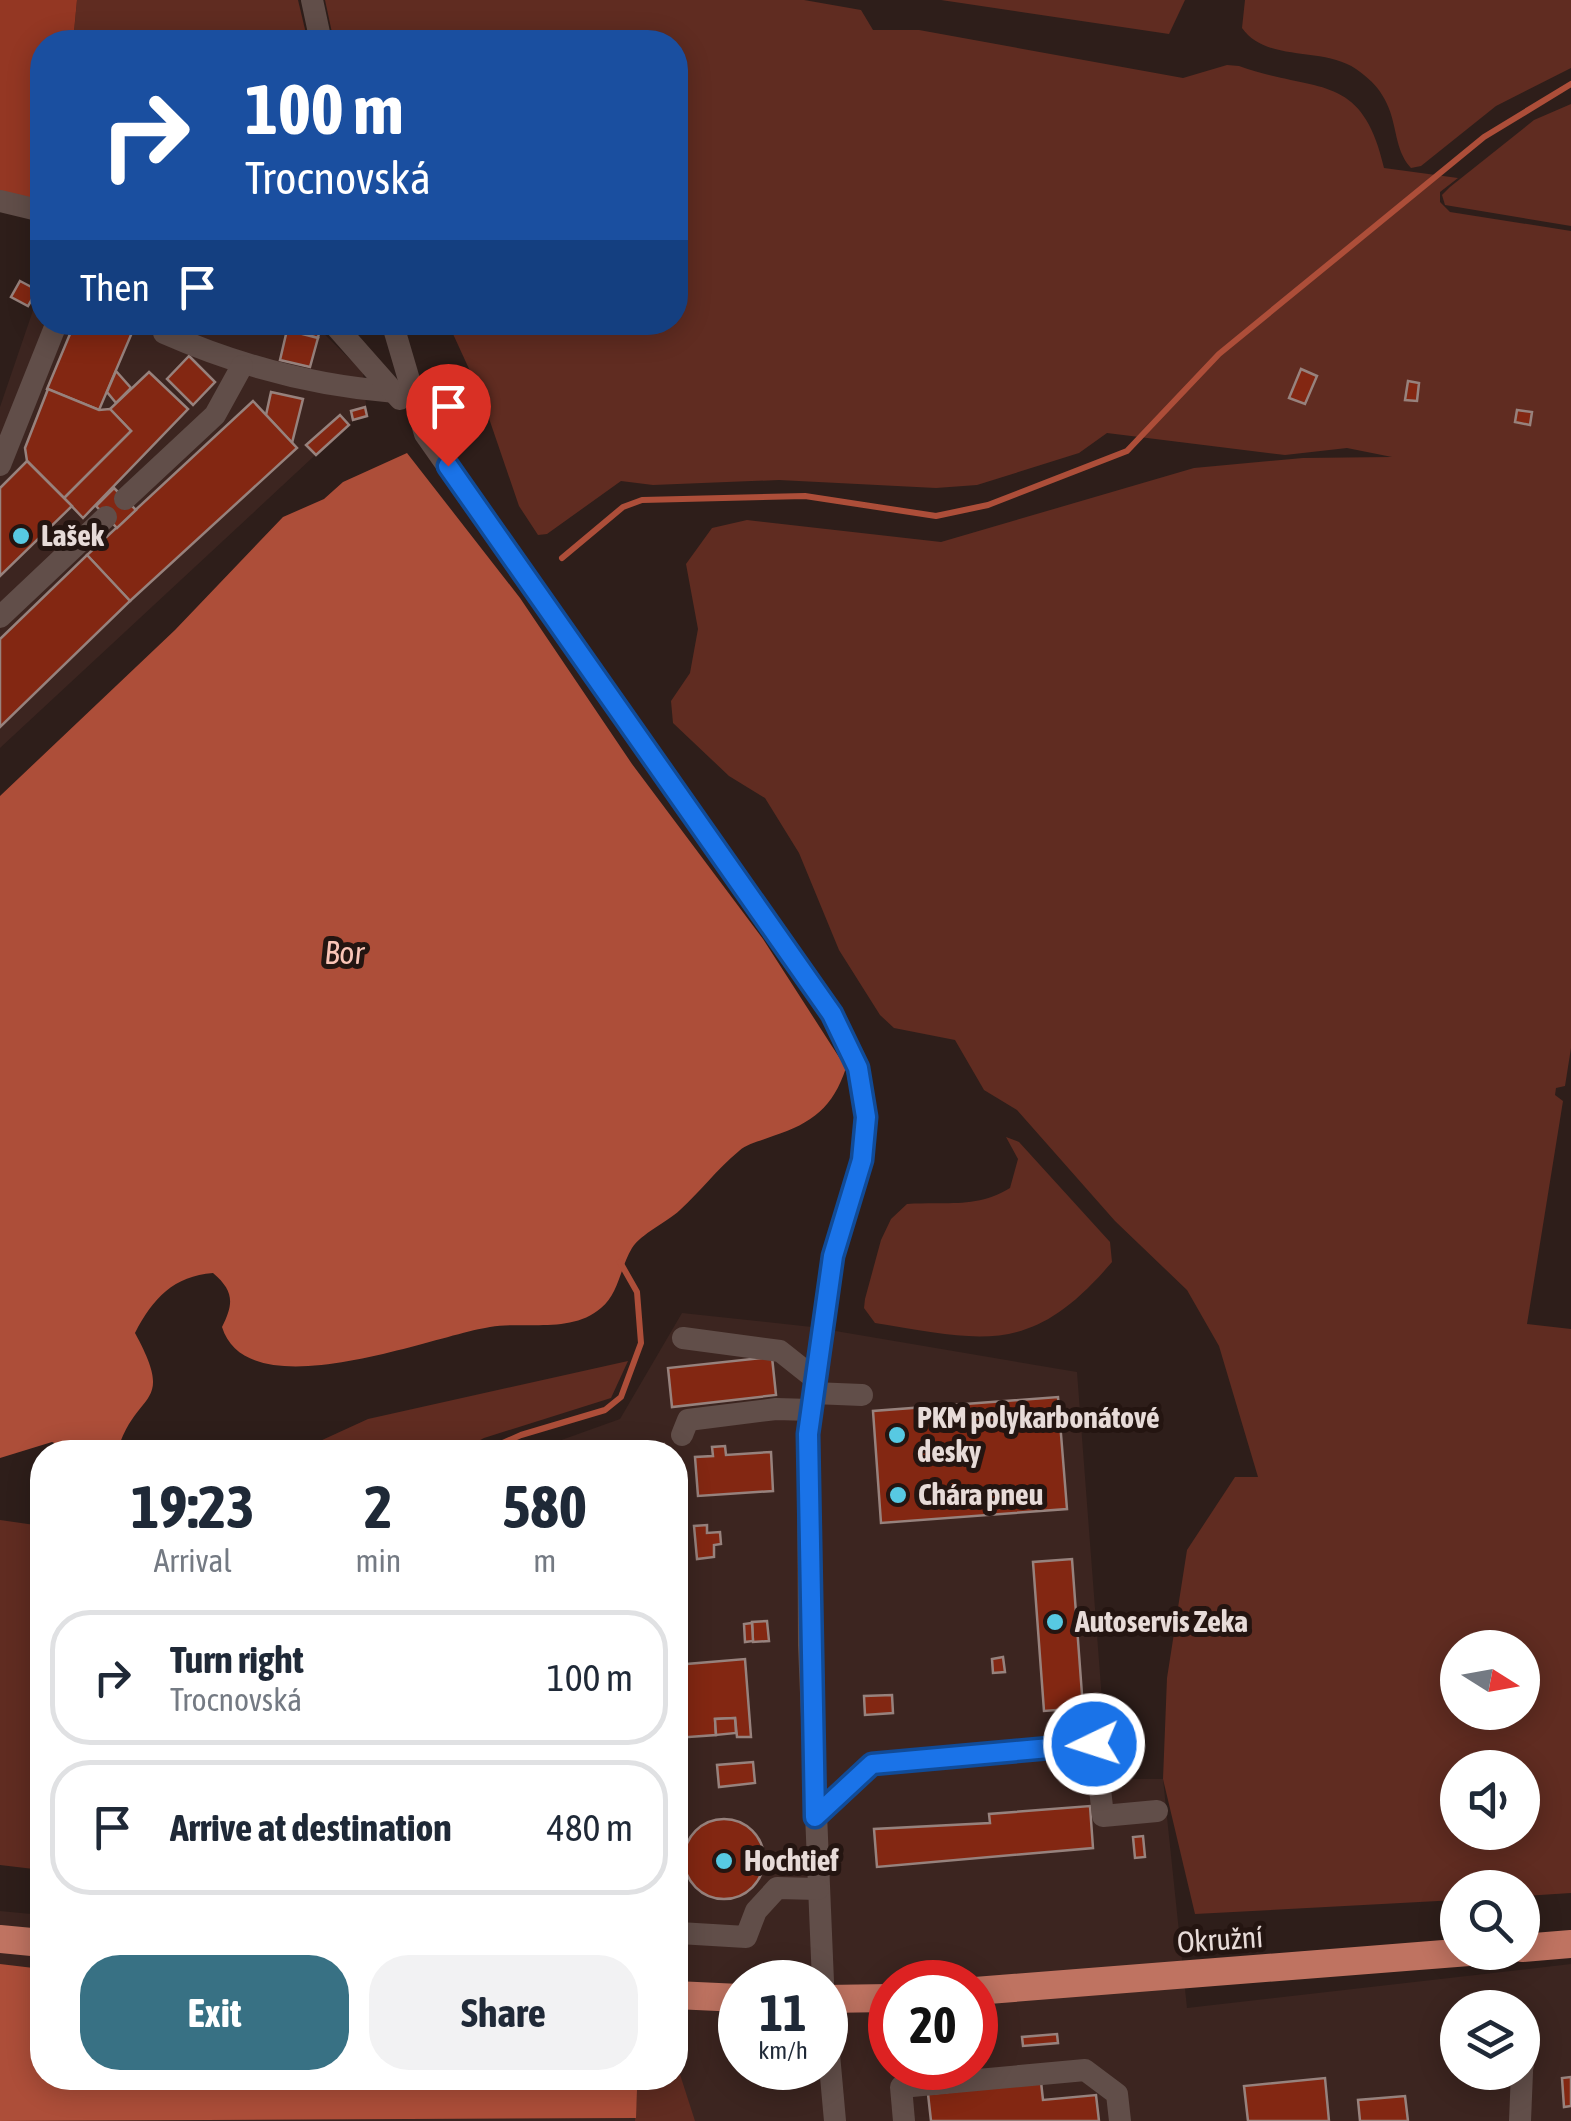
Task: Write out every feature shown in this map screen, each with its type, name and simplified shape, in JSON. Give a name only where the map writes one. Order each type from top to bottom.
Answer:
[{"type":"main road","points":[[0,1939],[30,1942]]},
{"type":"main road","points":[[1540,1947],[1571,1944]]},
{"type":"main road","name":"Okružní","points":[[998,1989],[1440,1954]]},
{"type":"main road","points":[[688,1995],[718,1997]]},
{"type":"street","points":[[312,0],[318,30]]},
{"type":"street","points":[[0,200],[30,208]]},
{"type":"street","points":[[0,465],[52,335]]},
{"type":"street","points":[[171,335],[242,366],[341,387],[395,392]]},
{"type":"street","points":[[344,335],[395,392],[426,434],[832,1014],[858,1068],[866,1117],[862,1160],[833,1256],[813,1394],[809,1628],[822,1960]]},
{"type":"street","points":[[396,335],[426,434]]},
{"type":"street","points":[[125,499],[199,431],[230,392],[242,366]]},
{"type":"street","points":[[0,616],[106,517]]},
{"type":"street","points":[[683,1338],[780,1350],[813,1394]]},
{"type":"street","points":[[682,1435],[688,1420],[776,1409],[813,1394],[862,1395]]},
{"type":"street","points":[[815,1817],[872,1764],[1094,1744],[1104,1816],[1157,1811]]},
{"type":"street","points":[[688,1933],[746,1937],[756,1912],[776,1888],[818,1888]]},
{"type":"street","points":[[904,2121],[902,2087],[1085,2070],[1117,2094],[1120,2121]]},
{"type":"street","points":[[831,2090],[833,2121]]},
{"type":"street","points":[[1520,2121],[1521,2090]]},
{"type":"shaded area","points":[[0,0],[77,0],[74,30],[30,30],[30,197],[0,191]]},
{"type":"shaded area","points":[[77,0],[298,0],[305,30],[74,30]]},
{"type":"shaded area","points":[[325,0],[804,0],[861,10],[873,30],[919,30],[1183,78],[1227,65],[1239,66],[1332,91],[1348,100],[1363,115],[1375,137],[1384,168],[1458,178],[1440,192],[1440,202],[1450,212],[1571,231],[1571,1048],[1565,1086],[1556,1088],[1555,1095],[1563,1101],[1527,1324],[1571,1329],[1571,1893],[1540,1895],[1540,1870],[1440,1870],[1440,1901],[1195,1914],[1163,1779],[1167,1678],[1187,1550],[1235,1477],[1258,1477],[1219,1346],[1187,1290],[1115,1221],[1017,1110],[984,1090],[955,1040],[894,1028],[880,1015],[839,950],[799,853],[765,798],[729,776],[673,723],[671,701],[690,673],[698,629],[686,564],[712,528],[747,520],[941,542],[1194,468],[1303,458],[1392,457],[1347,448],[1285,455],[1107,433],[1079,453],[977,485],[936,488],[779,480],[653,485],[621,481],[547,534],[538,535],[519,506],[481,395],[454,335],[688,335],[688,30],[331,30]]},
{"type":"shaded area","points":[[941,0],[1185,0],[1169,34]]},
{"type":"shaded area","points":[[1245,0],[1571,0],[1571,68],[1496,106],[1421,166],[1411,168],[1399,146],[1389,108],[1372,82],[1342,62],[1280,50],[1253,39],[1242,28]]},
{"type":"shaded area","points":[[1571,104],[1571,226],[1445,205],[1442,195],[1450,187],[1534,120]]},
{"type":"shaded area","name":"Lašek","points":[[30,319],[30,335],[325,335],[363,372],[367,416],[353,420],[0,748],[0,407]]},
{"type":"shaded area","points":[[1006,1137],[1019,1142],[1110,1242],[1112,1262],[1057,1314],[1005,1334],[947,1334],[875,1323],[864,1308],[865,1299],[881,1240],[891,1219],[907,1204],[973,1202],[1010,1188],[1018,1159]]},
{"type":"shaded area","points":[[682,1313],[812,1327],[1077,1372],[1108,1779],[1163,1779],[1187,2008],[1571,1964],[1571,2121],[0,2121],[0,1911],[30,1914],[30,2090],[688,2090],[688,1440],[561,1440],[620,1419]]},
{"type":"shaded area","points":[[628,1361],[611,1398],[480,1440],[322,1440],[368,1419]]},
{"type":"shaded area","points":[[0,1520],[30,1524],[30,1869],[0,1865]]},
{"type":"shaded area","points":[[637,2090],[685,2090],[695,2121],[635,2121]]},
{"type":"water","name":"Bor","points":[[407,453],[520,598],[632,764],[763,939],[846,1068],[835,1093],[820,1112],[787,1131],[743,1148],[680,1210],[642,1238],[632,1248],[612,1295],[589,1316],[562,1324],[490,1327],[344,1362],[267,1364],[239,1351],[222,1327],[230,1304],[225,1286],[213,1273],[199,1275],[176,1284],[157,1299],[135,1333],[147,1357],[153,1387],[122,1440],[30,1440],[30,1449],[0,1458],[0,796],[175,630],[283,517],[324,499],[343,482]]},
{"type":"water","points":[[0,1964],[30,1968],[30,2090],[637,2090],[636,2118],[0,2121]]},
{"type":"building","points":[[20,281],[30,286],[28,306],[11,297]]},
{"type":"building","points":[[70,335],[131,335],[99,410],[47,389]]},
{"type":"building","points":[[286,335],[318,338],[310,367],[280,360]]},
{"type":"building","points":[[189,356],[215,382],[193,405],[167,379]]},
{"type":"building","points":[[1301,369],[1317,376],[1305,404],[1289,398]]},
{"type":"building","points":[[116,371],[131,388],[116,403],[107,392]]},
{"type":"building","points":[[149,372],[188,409],[83,518],[64,498],[131,431],[110,409]]},
{"type":"building","points":[[1408,381],[1419,383],[1417,401],[1405,400]]},
{"type":"building","points":[[48,389],[99,410],[110,409],[131,431],[64,498],[27,461],[25,448]]},
{"type":"building","points":[[271,392],[303,399],[292,443],[266,415]]},
{"type":"building","points":[[253,401],[297,448],[130,601],[87,555]]},
{"type":"building","points":[[365,407],[367,416],[353,420],[351,411]]},
{"type":"building","points":[[1517,410],[1532,412],[1530,425],[1515,422]]},
{"type":"building","points":[[340,415],[349,425],[316,455],[306,445]]},
{"type":"building","name":"Lašek","points":[[27,461],[72,506],[0,576],[0,488]]},
{"type":"building","points":[[114,488],[136,510],[117,528],[96,506]]},
{"type":"building","points":[[87,555],[130,601],[0,727],[0,639]]},
{"type":"building","points":[[772,1357],[776,1395],[672,1407],[668,1368]]},
{"type":"building","points":[[1058,1397],[1067,1509],[881,1523],[873,1411]]},
{"type":"building","points":[[725,1446],[726,1455],[771,1452],[773,1491],[698,1496],[695,1457],[713,1456],[712,1447]]},
{"type":"building","points":[[707,1525],[707,1533],[720,1532],[721,1544],[714,1545],[714,1557],[697,1559],[694,1526]]},
{"type":"building","points":[[1072,1559],[1083,1708],[1044,1711],[1033,1562]]},
{"type":"building","points":[[767,1621],[769,1641],[753,1642],[752,1622]]},
{"type":"building","points":[[752,1623],[753,1641],[745,1642],[744,1624]]},
{"type":"building","points":[[1003,1657],[1005,1672],[993,1673],[992,1659]]},
{"type":"building","points":[[745,1659],[751,1737],[737,1737],[735,1718],[715,1719],[716,1735],[688,1737],[688,1664]]},
{"type":"building","points":[[892,1695],[893,1713],[865,1715],[864,1696]]},
{"type":"building","points":[[735,1718],[736,1733],[716,1735],[715,1719]]},
{"type":"building","points":[[753,1762],[755,1783],[719,1787],[717,1765]]},
{"type":"building","points":[[1090,1806],[1093,1848],[877,1867],[874,1829],[990,1823],[989,1814]]},
{"type":"building","name":"Hochtief","points":[[716,1819],[732,1819],[746,1825],[758,1837],[764,1851],[764,1867],[758,1881],[746,1893],[732,1899],[716,1899],[702,1893],[688,1876],[690,1837],[702,1825]]},
{"type":"building","points":[[1143,1836],[1145,1857],[1135,1858],[1133,1837]]},
{"type":"building","points":[[1057,2034],[1058,2043],[1023,2046],[1022,2037]]},
{"type":"building","points":[[1571,2077],[1571,2106],[1564,2107],[1562,2078]]},
{"type":"building","points":[[1325,2078],[1329,2121],[1248,2121],[1244,2086]]},
{"type":"building","points":[[1041,2082],[1043,2100],[1096,2095],[1099,2121],[931,2121],[928,2094],[998,2090],[998,2087]]},
{"type":"building","points":[[1405,2096],[1408,2121],[1360,2121],[1358,2100]]},
{"type":"waterway","points":[[562,558],[623,507],[642,500],[805,496],[936,516],[988,505],[1127,451],[1219,354],[1484,137],[1571,84]]},
{"type":"waterway","points":[[510,1440],[605,1410],[621,1397],[641,1343],[637,1292],[620,1262]]},
{"type":"place","name":"Lašek","points":[[21,536]]},
{"type":"place","name":"PKM polykarbonátové desky","points":[[897,1435]]},
{"type":"place","name":"Chára pneu","points":[[898,1495]]},
{"type":"place","name":"Autoservis Zeka","points":[[1055,1622]]},
{"type":"place","name":"Hochtief","points":[[724,1861]]},
{"type":"route","points":[[448,466],[832,1014],[858,1068],[866,1117],[862,1160],[833,1256],[808,1434],[815,1817],[872,1764],[1094,1744]]}]
